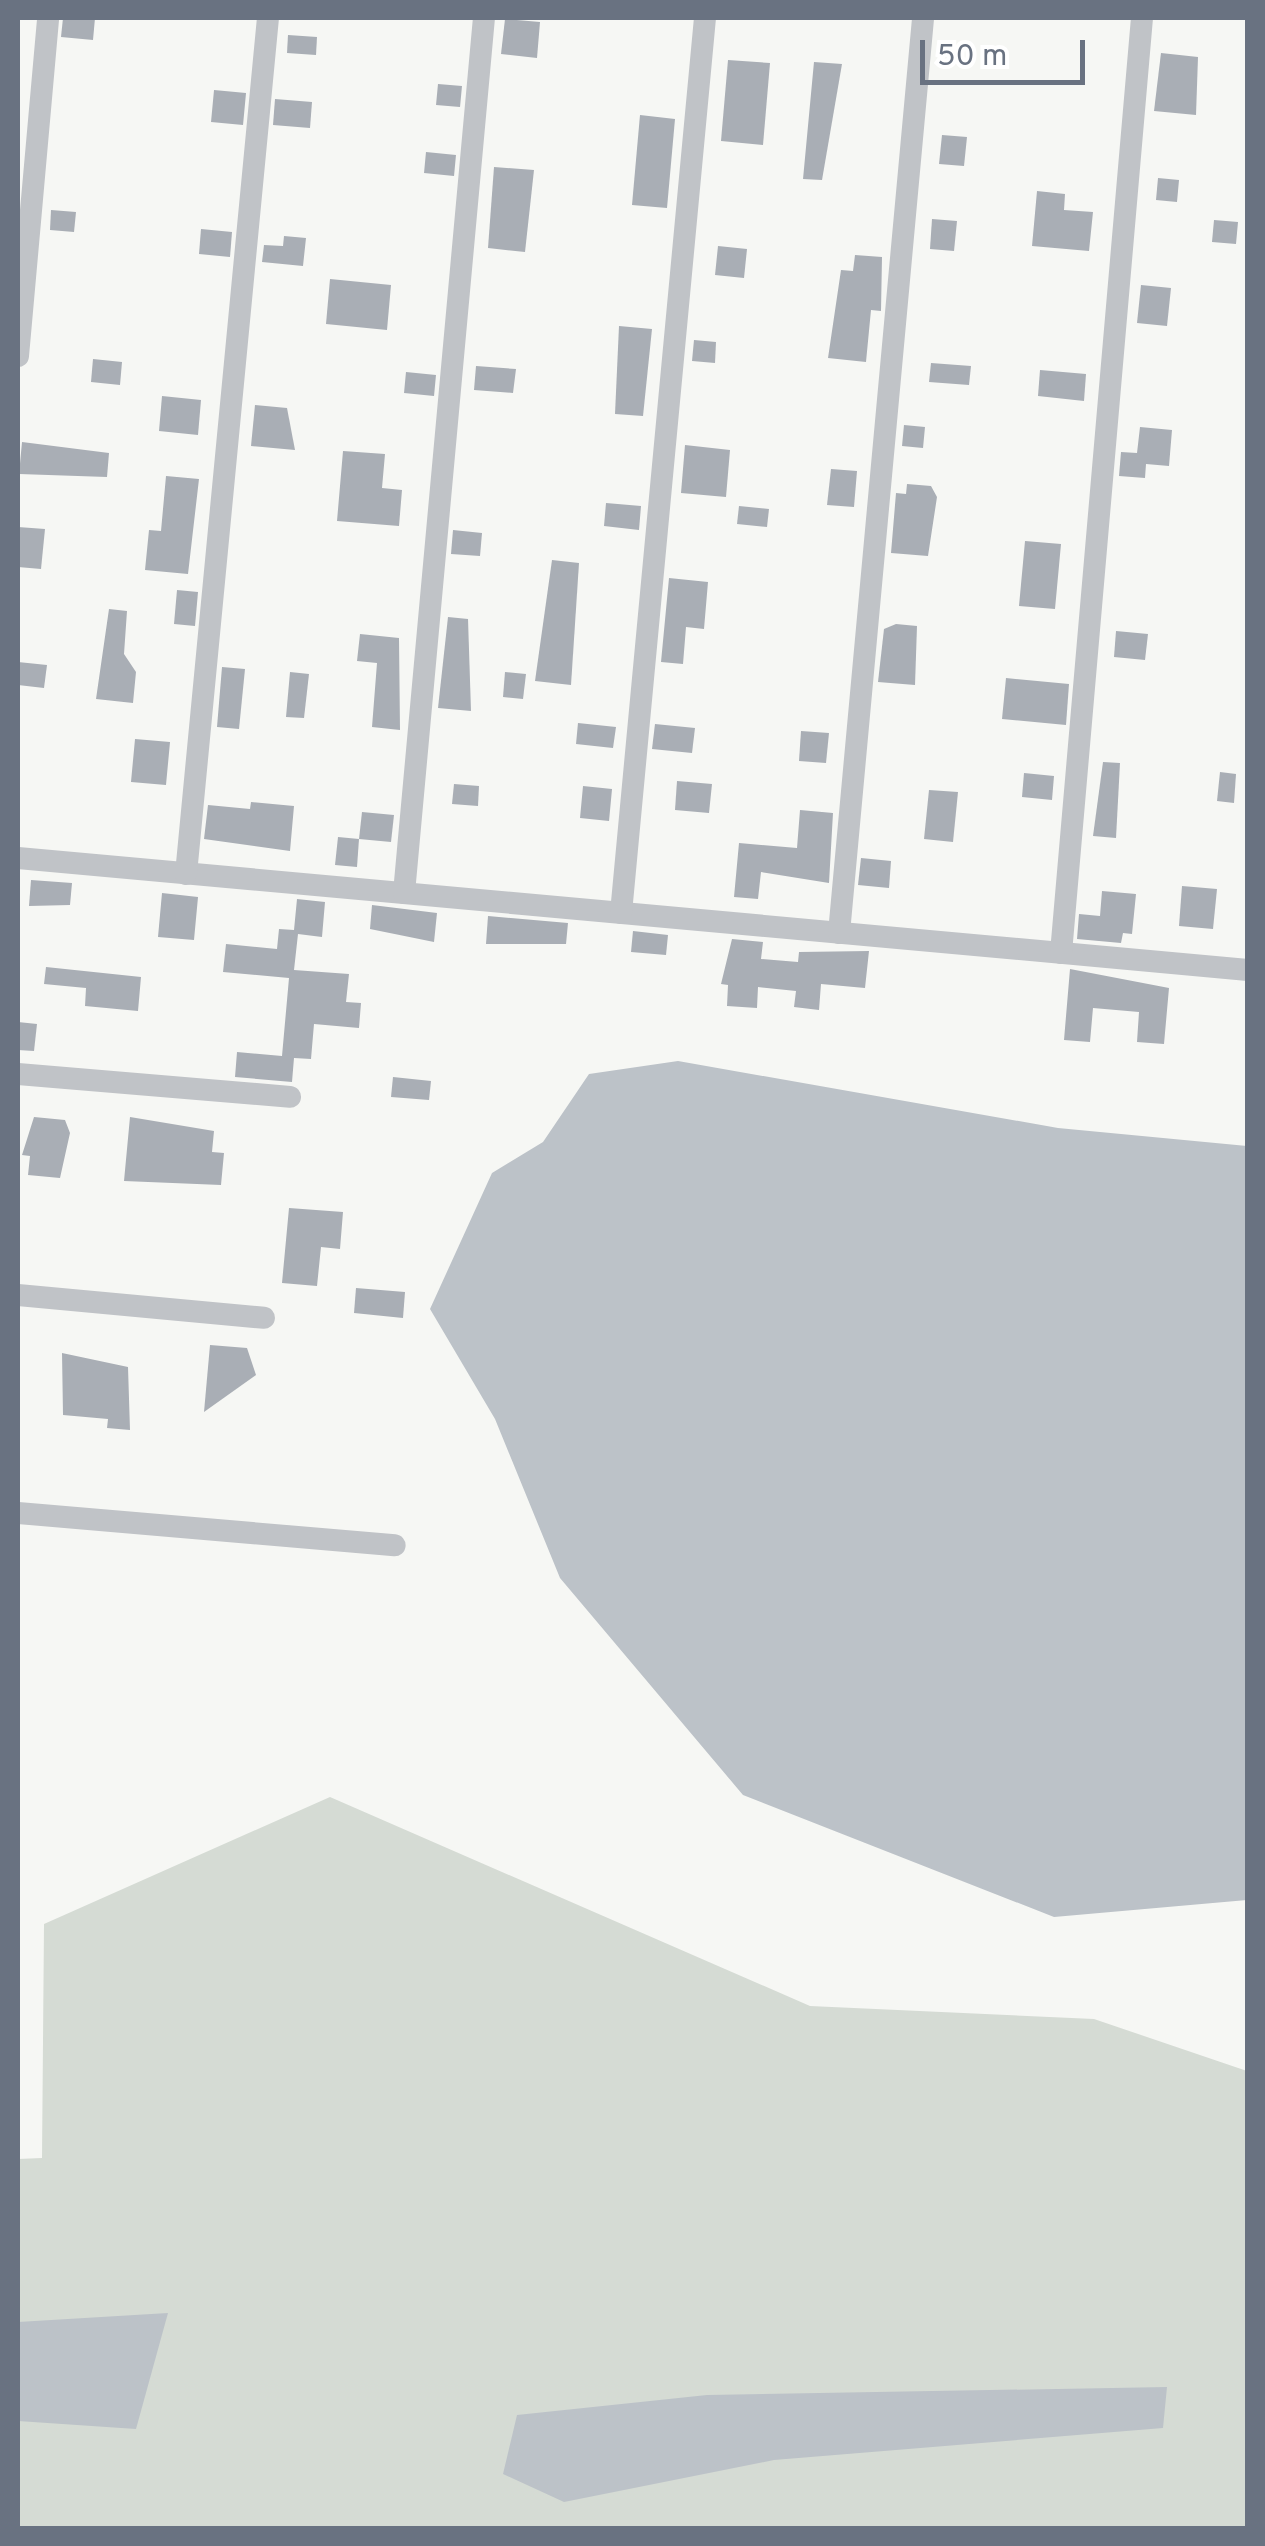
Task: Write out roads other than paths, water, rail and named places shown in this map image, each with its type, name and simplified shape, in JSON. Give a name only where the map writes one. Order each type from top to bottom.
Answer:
[{"type":"street","points":[[18,356],[48,18]]},
{"type":"street","points":[[186,874],[268,18]]},
{"type":"street","points":[[404,893],[484,18]]},
{"type":"street","points":[[621,913],[705,18]]},
{"type":"street","points":[[839,933],[923,18]]},
{"type":"street","points":[[1061,953],[1142,18]]},
{"type":"street","points":[[18,858],[1248,970]]},
{"type":"street","points":[[18,1074],[290,1097]]},
{"type":"street","points":[[18,1296],[264,1318]]},
{"type":"street","points":[[18,1513],[395,1546]]}]
